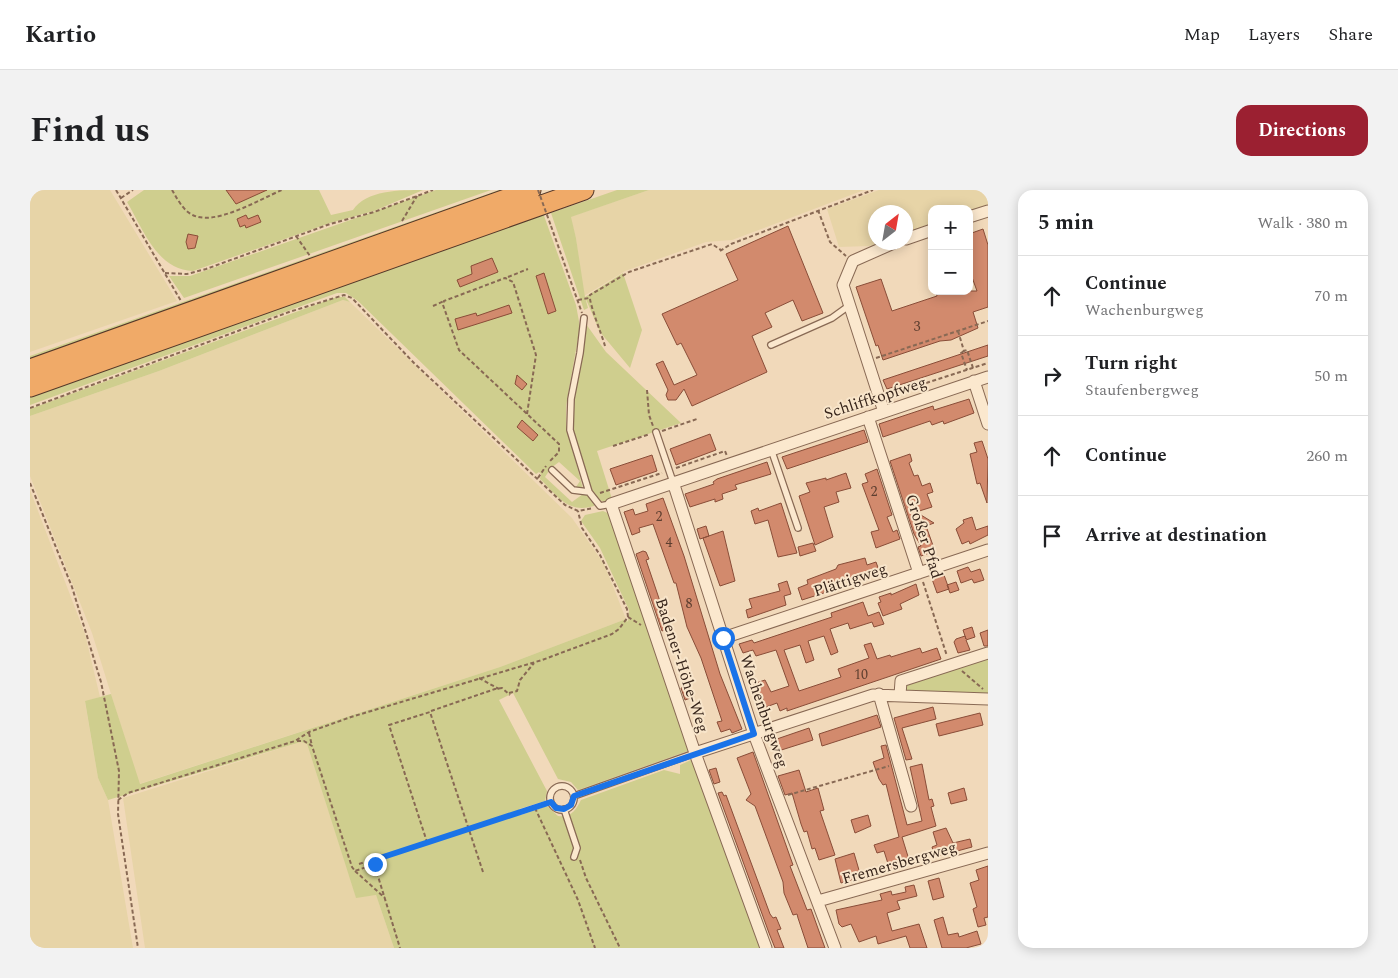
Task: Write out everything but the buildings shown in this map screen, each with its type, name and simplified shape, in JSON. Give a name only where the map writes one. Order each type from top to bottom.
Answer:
[{"type":"highway","points":[[30,368],[531,190]]},
{"type":"highway","points":[[30,387],[584,190]]},
{"type":"street","points":[[973,216],[988,211]]},
{"type":"street","points":[[913,237],[928,231]]},
{"type":"street","points":[[878,250],[853,261],[843,285],[884,412]]},
{"type":"street","name":"Schliffkopfweg","points":[[606,505],[988,377]]},
{"type":"street","points":[[974,381],[988,424]]},
{"type":"street","name":"Großer Pfad","points":[[868,417],[919,573]]},
{"type":"street","name":"Wachenburgweg","points":[[673,482],[754,734],[835,948]]},
{"type":"street","name":"Badener-Höhe-Weg","points":[[606,505],[766,948]]},
{"type":"street","name":"Plättigweg","points":[[723,638],[988,550]]},
{"type":"street","points":[[900,694],[901,681],[988,653]]},
{"type":"street","points":[[695,753],[878,694],[987,701]]},
{"type":"street","points":[[878,694],[911,806]]},
{"type":"street","name":"Fremersbergweg","points":[[818,901],[988,853]]},
{"type":"lane","points":[[771,345],[832,318],[850,305]]},
{"type":"lane","points":[[584,318],[569,415],[570,430],[591,494]]},
{"type":"lane","points":[[656,432],[673,482]]},
{"type":"lane","points":[[771,449],[798,528]]},
{"type":"lane","points":[[552,470],[573,490],[591,494],[606,505]]},
{"type":"lane","points":[[574,796],[695,753]]},
{"type":"lane","points":[[563,786],[569,788],[574,796],[571,805],[564,809],[556,808],[551,802],[550,796],[556,787],[563,786]]},
{"type":"lane","points":[[564,809],[575,854]]},
{"type":"path","points":[[116,190],[180,301]]},
{"type":"path","points":[[121,198],[133,190]]},
{"type":"path","points":[[172,190],[189,214],[208,219],[222,216],[282,190]]},
{"type":"path","points":[[165,273],[187,274],[197,271],[296,236],[374,212],[425,190]]},
{"type":"path","points":[[400,224],[414,198],[420,193],[433,190]]},
{"type":"path","points":[[538,190],[581,309]]},
{"type":"path","points":[[578,300],[589,298],[590,295],[629,272],[712,244],[721,250],[818,210],[873,190]]},
{"type":"path","points":[[818,210],[830,242],[853,261]]},
{"type":"path","points":[[296,236],[310,256]]},
{"type":"path","points":[[433,306],[528,269]]},
{"type":"path","points":[[505,278],[513,282],[536,355],[527,414]]},
{"type":"path","points":[[30,408],[340,294],[352,298],[414,363],[565,505],[578,511],[606,505]]},
{"type":"path","points":[[589,298],[601,329],[604,346]]},
{"type":"path","points":[[444,301],[443,305],[457,347],[559,444],[559,452],[540,473],[538,479]]},
{"type":"path","points":[[867,361],[988,321]]},
{"type":"path","points":[[958,331],[964,351],[961,353],[967,370]]},
{"type":"path","points":[[964,351],[968,350],[974,368]]},
{"type":"path","points":[[887,396],[988,363]]},
{"type":"path","points":[[648,390],[649,416],[656,432]]},
{"type":"path","points":[[591,494],[725,451]]},
{"type":"path","points":[[548,464],[552,470]]},
{"type":"path","points":[[30,483],[72,587],[101,682],[119,772],[118,814],[138,948]]},
{"type":"path","points":[[295,742],[309,732],[478,678],[534,663],[612,634],[619,629],[628,617],[627,609],[611,574],[582,528],[578,511]]},
{"type":"path","name":"Großer Pfad","points":[[919,573],[951,665]]},
{"type":"path","points":[[478,678],[502,688],[509,694],[517,691],[520,680],[534,663]]},
{"type":"path","points":[[951,665],[981,686],[987,701]]},
{"type":"path","points":[[427,842],[389,724],[499,688]]},
{"type":"path","points":[[430,712],[483,872]]},
{"type":"path","points":[[309,732],[336,822],[355,871],[385,898]]},
{"type":"path","points":[[118,800],[128,793],[295,742],[304,741],[312,746]]},
{"type":"path","points":[[779,798],[898,763]]},
{"type":"path","points":[[358,864],[551,802]]},
{"type":"path","points":[[535,807],[578,900],[595,948]]},
{"type":"path","points":[[575,854],[620,948]]},
{"type":"path","points":[[374,860],[400,948]]},
{"type":"path","points":[[355,871],[375,864]]},
{"type":"shaded area","points":[[30,190],[110,190],[177,301],[30,352]]},
{"type":"shaded area","points":[[144,190],[319,190],[331,215],[353,210],[366,198],[384,192],[423,190],[374,211],[330,223],[193,271],[180,269],[170,264],[152,246],[145,235],[127,202]]},
{"type":"shaded area","points":[[436,190],[491,190],[184,298],[169,276],[190,276]]},
{"type":"shaded area","points":[[499,190],[513,190],[30,362],[30,356]]},
{"type":"shaded area","points":[[617,190],[649,190],[571,217],[588,308],[584,310],[551,213]]},
{"type":"shaded area","points":[[649,190],[864,190],[732,240],[706,242],[625,271],[584,296],[576,238],[570,217]]},
{"type":"shaded area","points":[[879,190],[988,190],[988,206],[973,211],[973,205],[928,205],[928,226],[913,232],[913,205],[868,205],[868,246],[839,247],[827,209]]},
{"type":"shaded area","points":[[543,213],[576,305],[580,327],[566,406],[566,425],[583,489],[576,487],[580,481],[559,462],[551,468],[545,477],[572,502],[583,494],[587,494],[595,504],[594,506],[577,507],[563,502],[557,497],[540,479],[541,474],[539,472],[536,474],[358,301],[346,293],[337,293],[30,405],[30,396]]},
{"type":"shaded area","points":[[623,273],[642,330],[630,368],[600,332],[585,297]]},
{"type":"shaded area","points":[[337,297],[345,297],[350,302],[343,300],[159,371],[30,416],[30,409]]},
{"type":"shaded area","points":[[343,300],[350,302],[572,518],[604,564],[626,619],[500,667],[139,784],[92,633],[30,476],[30,416],[159,371]]},
{"type":"shaded area","points":[[586,324],[606,352],[681,423],[597,451],[612,499],[605,502],[599,500],[592,492],[572,430],[573,397]]},
{"type":"shaded area","points":[[30,490],[85,634],[100,697],[85,702],[98,778],[108,800],[133,948],[30,948]]},
{"type":"shaded area","points":[[603,511],[610,514],[689,746],[688,751],[578,790],[571,782],[558,779],[513,693],[499,700],[547,791],[545,801],[519,809],[521,815],[547,806],[558,816],[566,816],[575,810],[581,800],[664,770],[680,774],[680,765],[691,760],[694,763],[762,948],[394,948],[376,895],[356,898],[307,744],[301,742],[108,800],[98,778],[85,701],[111,694],[140,784],[500,667],[626,619],[628,622],[629,610],[600,548],[581,521],[585,515]]},
{"type":"shaded area","points":[[988,657],[988,694],[904,691],[905,684]]},
{"type":"shaded area","points":[[301,742],[307,744],[356,897],[376,895],[394,948],[145,948],[123,798]]},
{"type":"route","points":[[375,864],[374,860],[551,802],[556,808],[564,809],[571,805],[574,796],[754,734],[723,638]]}]
